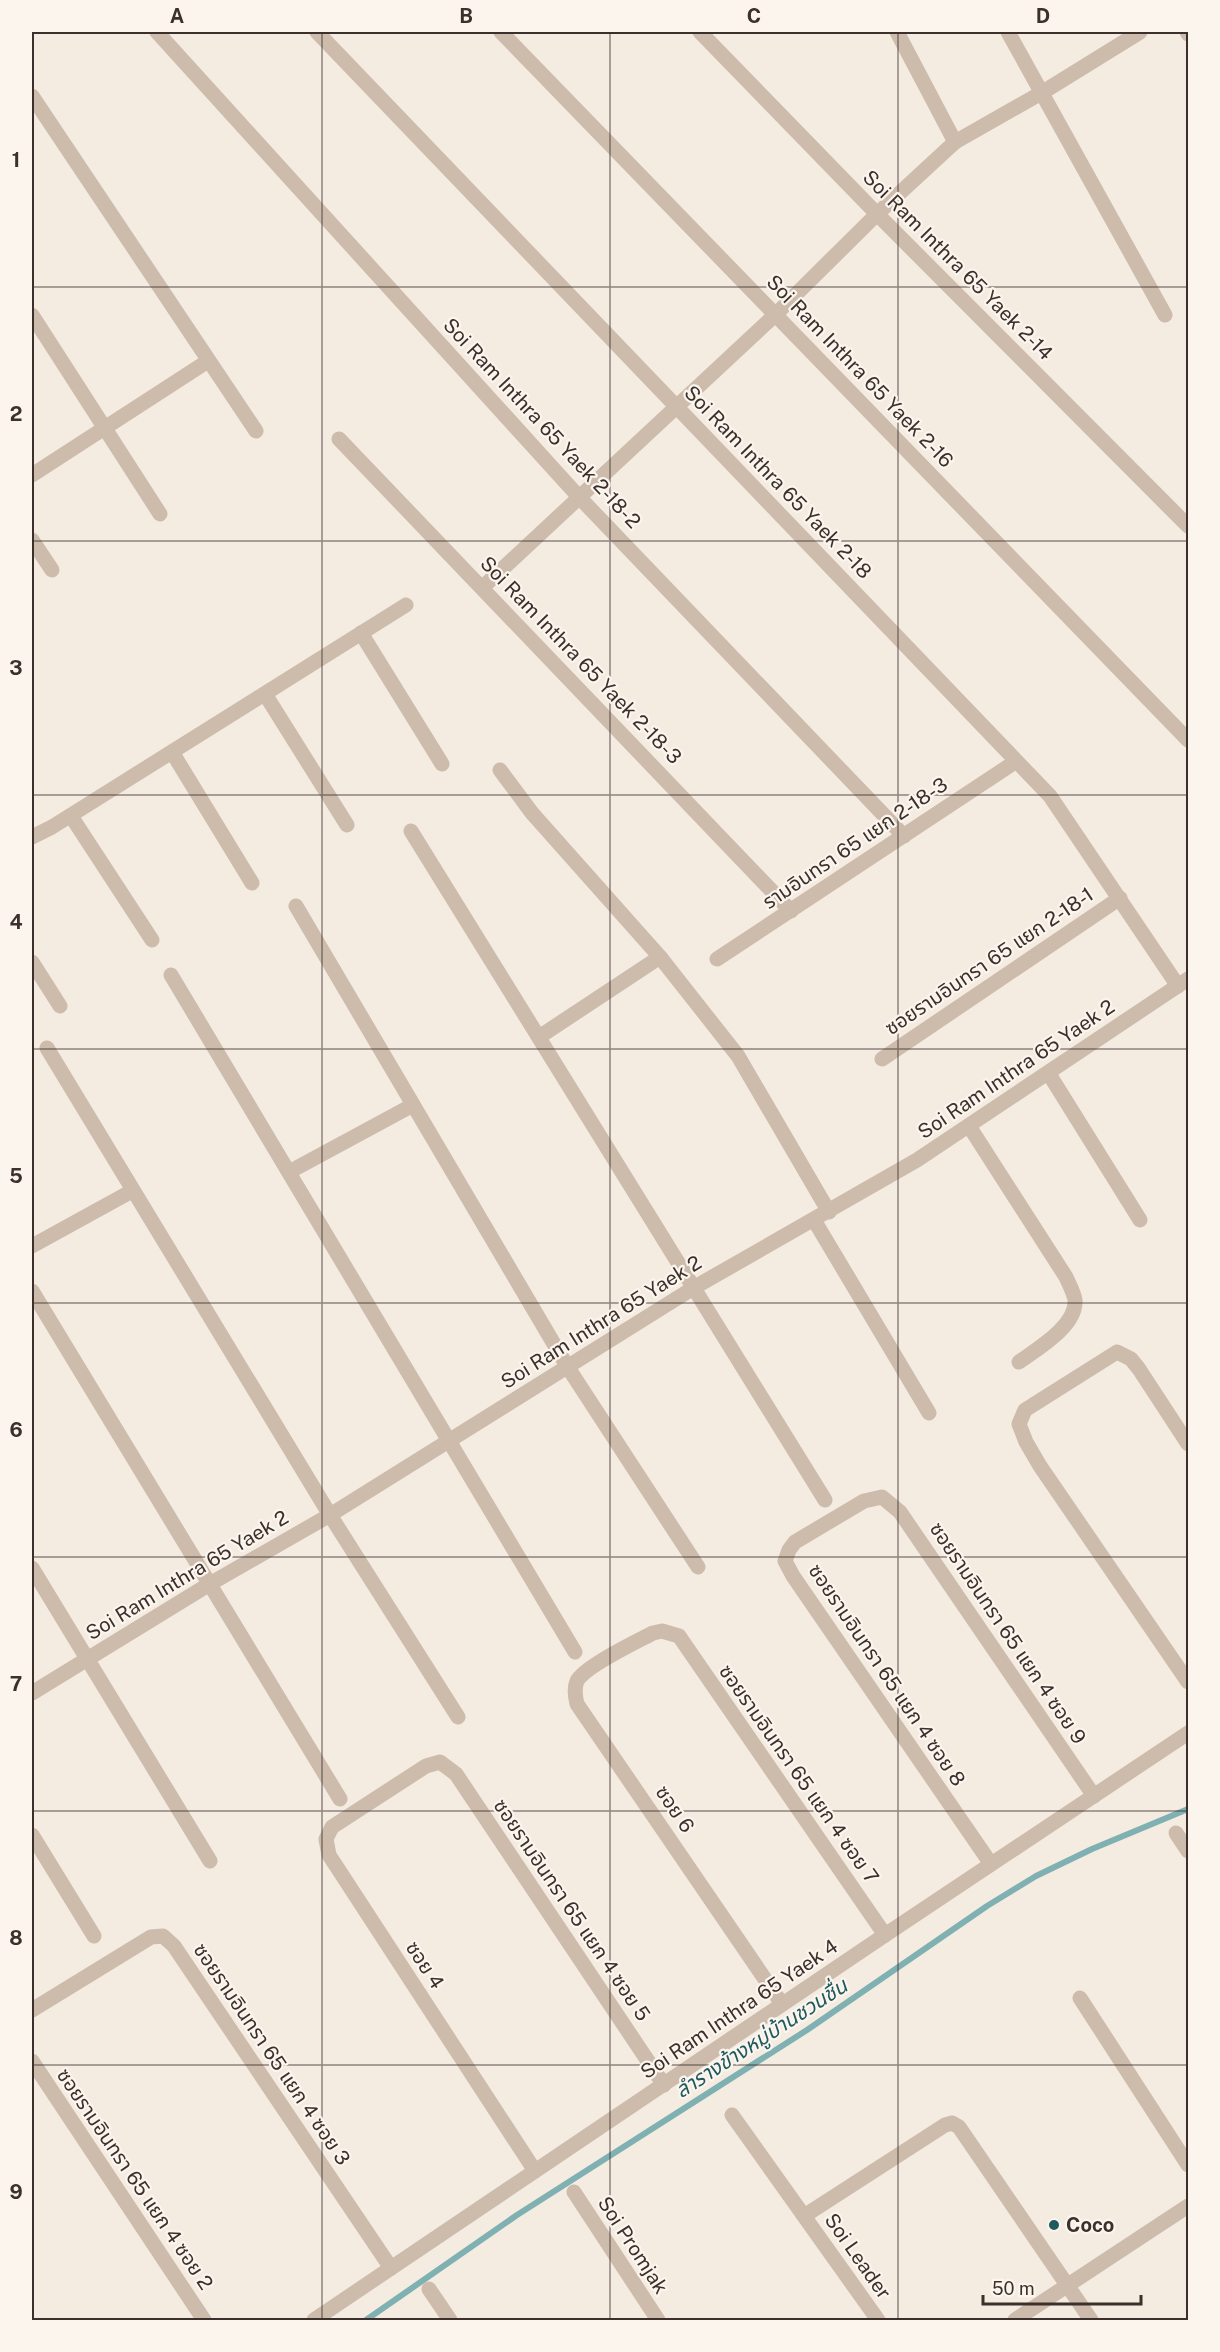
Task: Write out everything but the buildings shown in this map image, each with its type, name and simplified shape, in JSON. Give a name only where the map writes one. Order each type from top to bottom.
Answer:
[{"type":"street","name":"Soi Ram Inthra 65 Yaek 2-18-2","points":[[157,32],[579,496],[904,836]]},
{"type":"street","name":"Soi Ram Inthra 65 Yaek 2-18","points":[[317,32],[1050,796],[1120,898],[1183,983]]},
{"type":"street","name":"Soi Ram Inthra 65 Yaek 2-16","points":[[501,32],[1188,740]]},
{"type":"street","name":"Soi Ram Inthra 65 Yaek 2-14","points":[[700,32],[1188,526]]},
{"type":"street","points":[[897,32],[955,142]]},
{"type":"street","points":[[1008,32],[1164,315]]},
{"type":"street","points":[[483,587],[775,315],[877,213],[955,142],[1043,92],[1140,32]]},
{"type":"street","points":[[32,96],[255,431]]},
{"type":"street","points":[[32,315],[160,514]]},
{"type":"street","points":[[32,475],[208,361]]},
{"type":"street","name":"Soi Ram Inthra 65 Yaek 2-18-3","points":[[339,439],[791,911]]},
{"type":"street","points":[[32,540],[52,570]]},
{"type":"street","points":[[32,837],[71,816],[406,605]]},
{"type":"street","points":[[361,633],[442,765]]},
{"type":"street","points":[[265,694],[347,825]]},
{"type":"street","points":[[172,752],[252,883]]},
{"type":"street","name":"รามอินทรา 65 แยก 2-18-3","points":[[717,959],[1016,762]]},
{"type":"street","points":[[501,770],[532,813],[660,957],[738,1056],[829,1212]]},
{"type":"street","points":[[71,816],[152,940]]},
{"type":"street","points":[[411,831],[825,1500]]},
{"type":"street","name":"ซอยรามอินทรา 65 แยก 2-18-1","points":[[882,1059],[1120,898]]},
{"type":"street","points":[[296,906],[567,1366],[698,1567]]},
{"type":"street","points":[[539,1037],[660,957]]},
{"type":"street","points":[[32,962],[37,982],[60,1006]]},
{"type":"street","points":[[171,975],[575,1652]]},
{"type":"street","name":"Soi Ram Inthra 65 Yaek 2","points":[[32,1693],[208,1585],[330,1515],[450,1442],[694,1287],[917,1160],[1183,983]]},
{"type":"street","points":[[47,1048],[330,1515],[458,1717]]},
{"type":"street","points":[[1049,1074],[1140,1220]]},
{"type":"street","points":[[289,1172],[413,1105]]},
{"type":"street","points":[[969,1126],[1066,1278],[1075,1300],[1071,1315],[1055,1336],[1019,1362]]},
{"type":"street","points":[[32,1246],[132,1191]]},
{"type":"street","points":[[814,1220],[929,1413]]},
{"type":"street","points":[[32,1291],[208,1585],[340,1799]]},
{"type":"street","points":[[1188,1444],[1139,1369],[1131,1359],[1117,1352],[1025,1410],[1019,1424],[1040,1466],[1188,1682]]},
{"type":"street","name":"ซอยรามอินทรา 65 แยก 4 ซอย 8","points":[[882,1497],[864,1501],[795,1542],[785,1561],[793,1576],[992,1864]]},
{"type":"street","name":"ซอยรามอินทรา 65 แยก 4 ซอย 9","points":[[882,1497],[900,1512],[1094,1796]]},
{"type":"street","points":[[32,1568],[210,1861]]},
{"type":"street","name":"ซอย 6","points":[[679,1636],[662,1631],[653,1633],[584,1671],[576,1682],[577,1704],[782,2004]]},
{"type":"street","name":"ซอยรามอินทรา 65 แยก 4 ซอย 7","points":[[679,1636],[885,1935]]},
{"type":"street","name":"Soi Ram Inthra 65 Yaek 4","points":[[314,2320],[1188,1733]]},
{"type":"street","name":"ซอย 4","points":[[440,1762],[426,1766],[332,1827],[326,1839],[329,1855],[535,2171]]},
{"type":"street","name":"ซอยรามอินทรา 65 แยก 4 ซอย 5","points":[[440,1762],[456,1774],[664,2085]]},
{"type":"street","points":[[1176,1833],[1188,1851]]},
{"type":"street","points":[[32,1835],[94,1936]]},
{"type":"street","name":"ซอยรามอินทรา 65 แยก 4 ซอย 3","points":[[32,2010],[151,1937],[163,1936],[174,1946],[391,2268]]},
{"type":"street","points":[[1080,1998],[1188,2165]]},
{"type":"street","name":"ซอยรามอินทรา 65 แยก 4 ซอย 2","points":[[32,2061],[204,2320]]},
{"type":"street","name":"Soi Leader","points":[[732,2115],[878,2320]]},
{"type":"street","points":[[804,2216],[945,2125],[952,2123],[959,2127],[1091,2320]]},
{"type":"street","name":"Soi Promjak","points":[[574,2192],[658,2320]]},
{"type":"street","points":[[1015,2320],[1188,2206]]},
{"type":"street","points":[[429,2289],[450,2320]]},
{"type":"waterway","name":"ลำรางข้างหมู่บ้านชวนชื่น","points":[[366,2320],[517,2215],[807,2030],[987,1906],[1036,1876],[1092,1849],[1188,1809]]},
{"type":"place","name":"Coco","points":[[1054,2225]]}]
